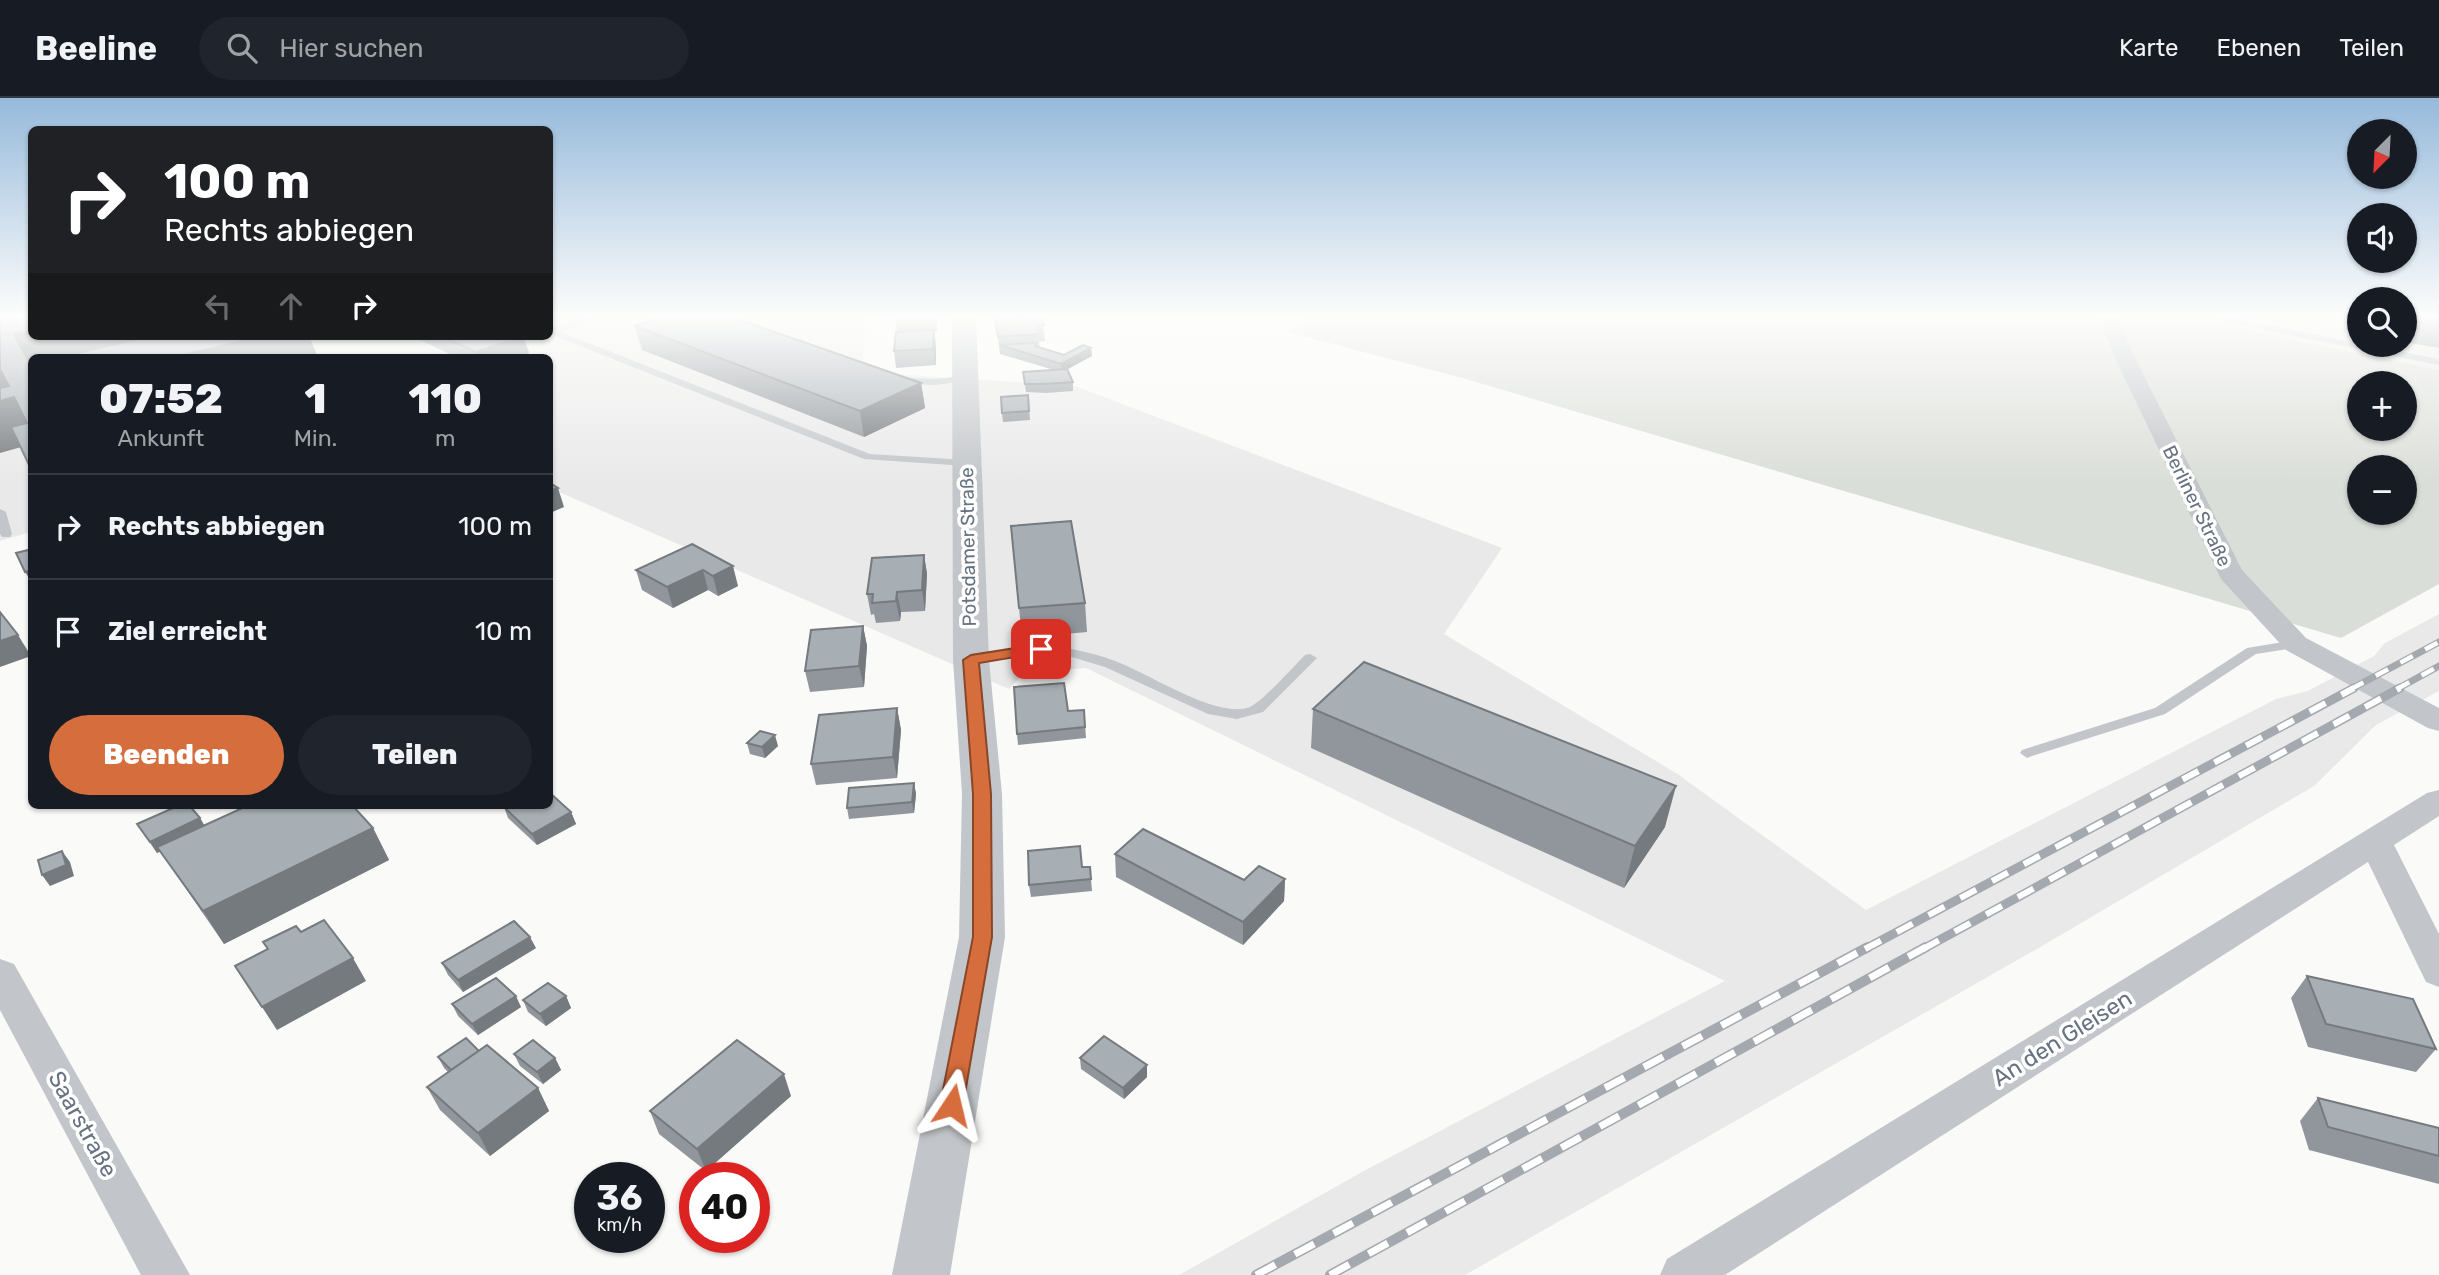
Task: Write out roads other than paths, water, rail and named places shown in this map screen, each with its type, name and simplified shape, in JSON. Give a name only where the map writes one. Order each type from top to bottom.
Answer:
[{"type":"street","name":"Potsdamer Straße","points":[[921,1275],[982,937],[982,794],[971,660],[965,372]]},
{"type":"street","name":"Berliner Straße","points":[[2132,372],[2230,573],[2296,644],[2439,721]]},
{"type":"street","name":"An den Gleisen","points":[[1684,1275],[2435,806]]},
{"type":"street","points":[[2375,841],[2439,972]]},
{"type":"street","name":"Saarstraße","points":[[0,974],[166,1275]]},
{"type":"lane","points":[[652,372],[868,457],[965,463]]},
{"type":"lane","points":[[884,377],[934,382],[965,379]]},
{"type":"lane","points":[[0,512],[6,534]]},
{"type":"lane","points":[[2027,753],[2160,711],[2252,651],[2296,644]]},
{"type":"lane","points":[[971,660],[1041,649],[1066,651],[1110,664],[1213,711],[1237,715],[1258,709],[1310,658]]},
{"type":"railway","points":[[2351,689],[2439,642]]},
{"type":"railway","points":[[2397,689],[2439,666]]},
{"type":"railway","points":[[1865,949],[2354,688]]},
{"type":"railway","points":[[1923,949],[2400,688]]},
{"type":"railway","points":[[1256,1275],[1868,947]]},
{"type":"railway","points":[[1330,1275],[1926,947]]}]
